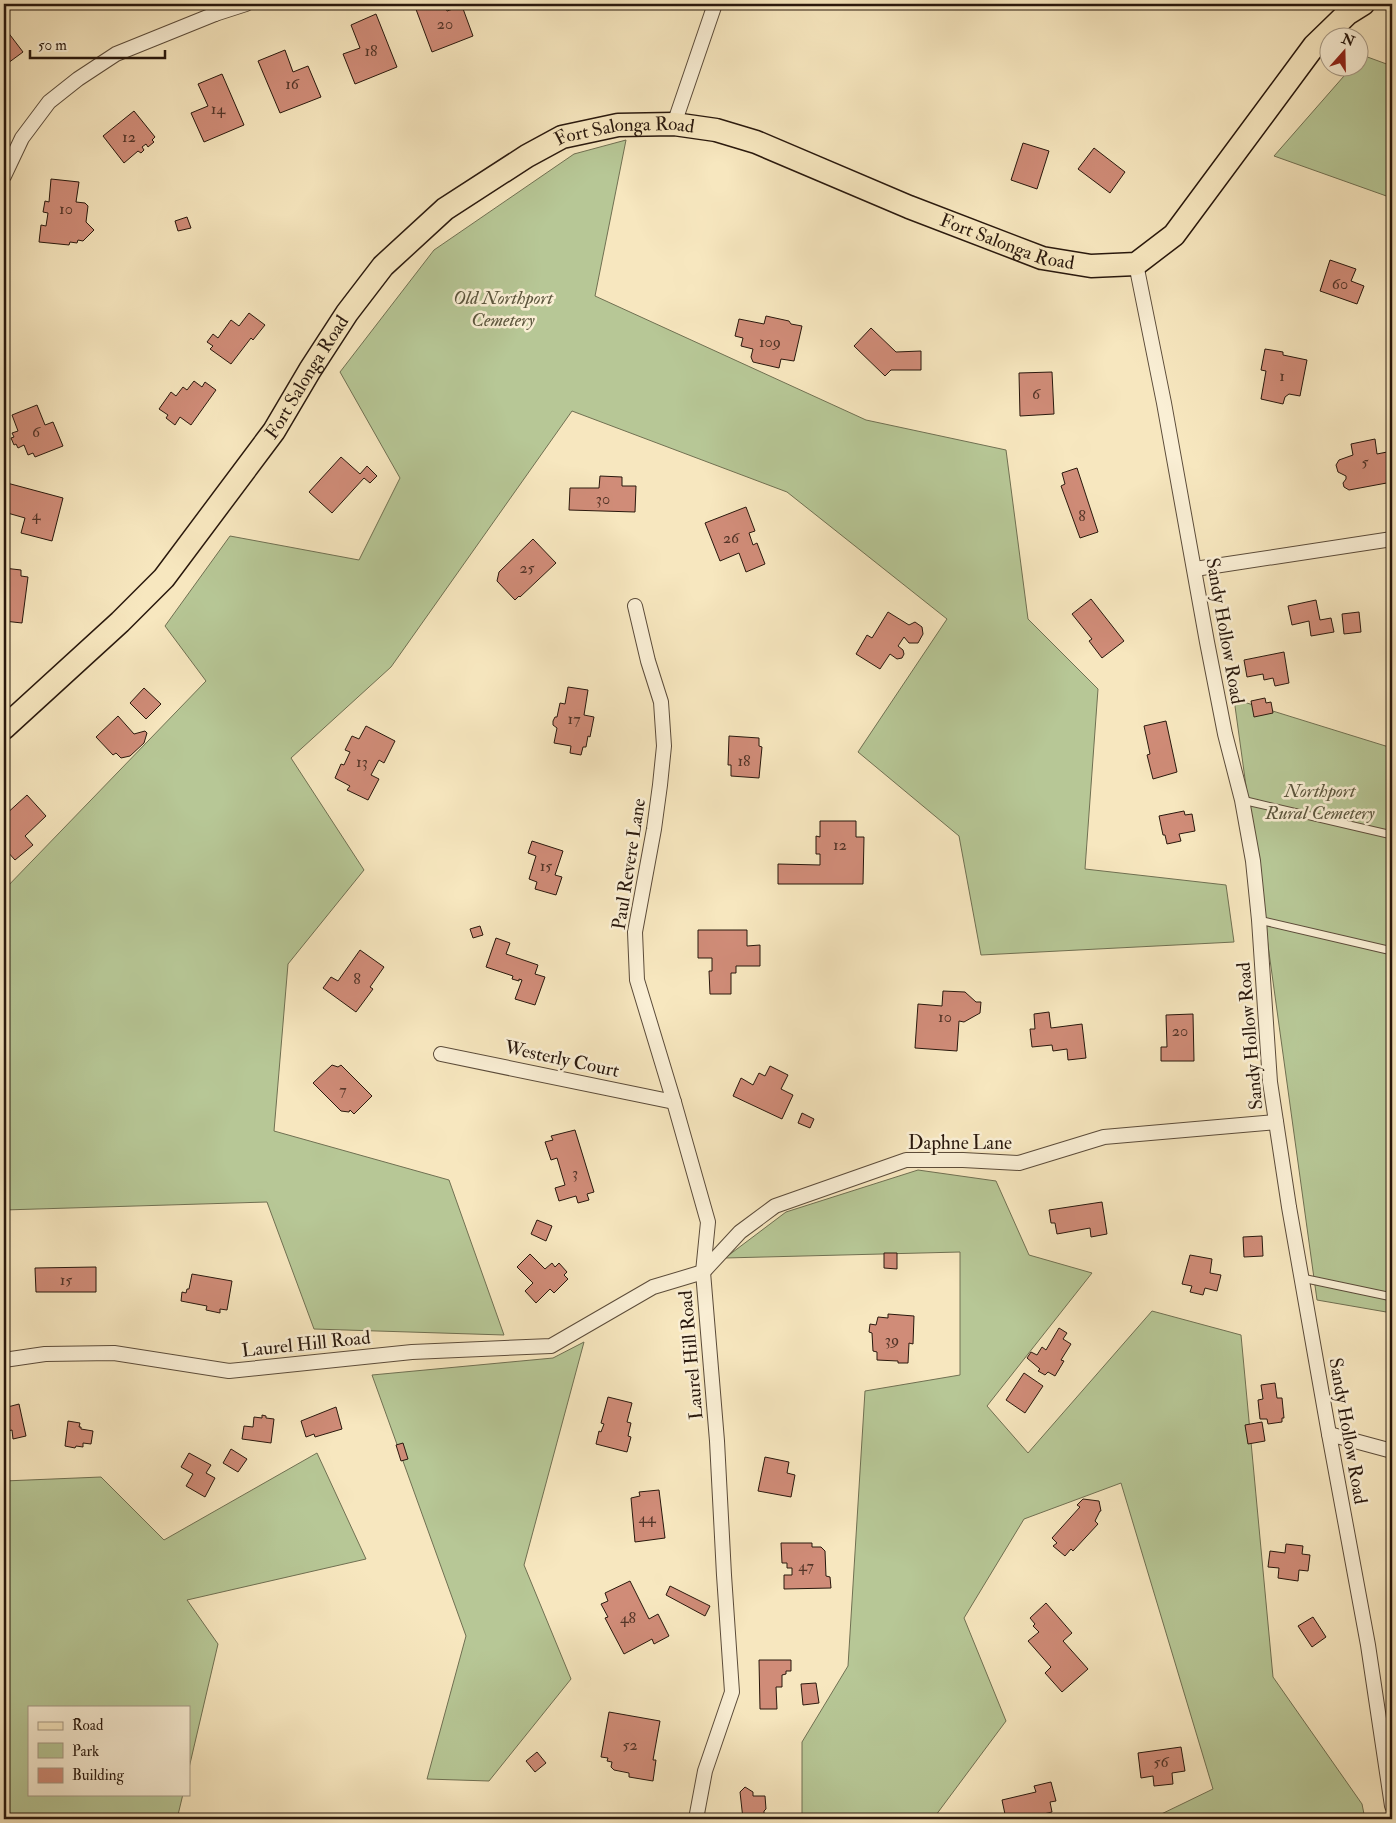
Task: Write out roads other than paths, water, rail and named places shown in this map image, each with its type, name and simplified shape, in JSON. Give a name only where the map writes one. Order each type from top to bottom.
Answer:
[{"type":"main road","points":[[1136,264],[1174,234],[1314,46],[1347,14],[1363,4]]},
{"type":"main road","name":"Fort Salonga Road","points":[[4,728],[120,622],[164,578],[274,431],[320,353],[382,266],[445,208],[562,137],[618,125],[674,124],[716,130],[756,142],[901,204],[1042,258],[1091,266],[1136,264]]},
{"type":"street","points":[[4,176],[22,138],[49,102],[78,79],[116,54],[214,9],[246,4]]},
{"type":"street","points":[[674,124],[715,4]]},
{"type":"street","name":"Sandy Hollow Road","points":[[1136,264],[1224,724],[1242,800],[1253,861],[1270,1082],[1328,1434],[1368,1645],[1392,1806]]},
{"type":"street","points":[[1195,569],[1392,539]]},
{"type":"street","name":"Paul Revere Lane","points":[[635,606],[648,661],[661,702],[664,746],[654,829],[635,932],[637,980],[708,1222],[702,1272]]},
{"type":"street","name":"Westerly Court","points":[[441,1054],[674,1102]]},
{"type":"street","name":"Daphne Lane","points":[[702,1272],[740,1232],[775,1206],[906,1160],[964,1160],[1019,1163],[1104,1137],[1276,1122]]},
{"type":"street","name":"Laurel Hill Road","points":[[4,1360],[45,1354],[114,1353],[229,1370],[412,1352],[551,1346],[653,1287],[702,1272],[717,1441],[732,1692],[705,1771],[696,1819]]},
{"type":"street","points":[[1328,1434],[1392,1451]]},
{"type":"lane","points":[[1242,800],[1392,835]]},
{"type":"lane","points":[[1259,920],[1392,951]]},
{"type":"lane","points":[[1302,1278],[1392,1296]]},
{"type":"park label","name":"Old Northport Cemetery","points":[[503,309]]},
{"type":"park label","name":"Northport Rural Cemetery","points":[[1320,802]]}]
